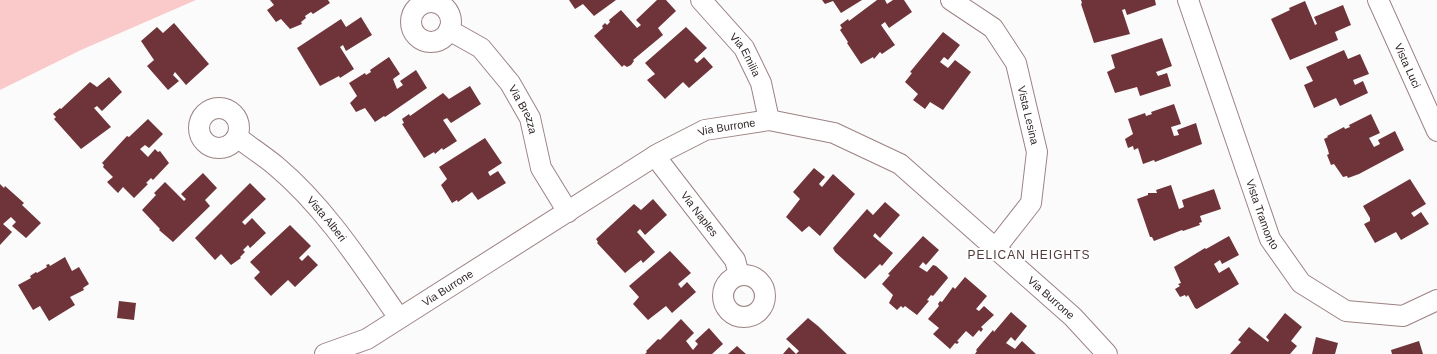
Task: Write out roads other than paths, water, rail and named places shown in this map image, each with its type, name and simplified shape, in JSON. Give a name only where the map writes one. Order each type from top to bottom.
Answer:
[{"type":"street","name":"Via Emilia","points":[[701,0],[744,48],[761,83],[769,120]]},
{"type":"street","name":"Vista Lesina","points":[[951,0],[993,28],[1016,63],[1037,152],[1031,203],[995,249]]},
{"type":"street","name":"Vista Tramonto","points":[[1188,0],[1270,239],[1301,284],[1346,311],[1403,316],[1437,300]]},
{"type":"street","name":"Vista Luci","points":[[1378,0],[1437,131]]},
{"type":"street","name":"Via Brezza","points":[[450,30],[481,48],[510,83],[530,118],[542,168],[568,212]]},
{"type":"street","name":"Via Burrone","points":[[326,354],[367,339],[655,156],[705,130],[769,120],[834,133],[900,164],[1073,317],[1107,354]]},
{"type":"street","name":"Vista Alberi","points":[[237,137],[277,167],[310,200],[357,258],[399,318]]},
{"type":"street","name":"Via Naples","points":[[655,156],[735,260],[739,275]]},
{"type":"district","name":"PELICAN HEIGHTS","points":[[1029,255]]}]
